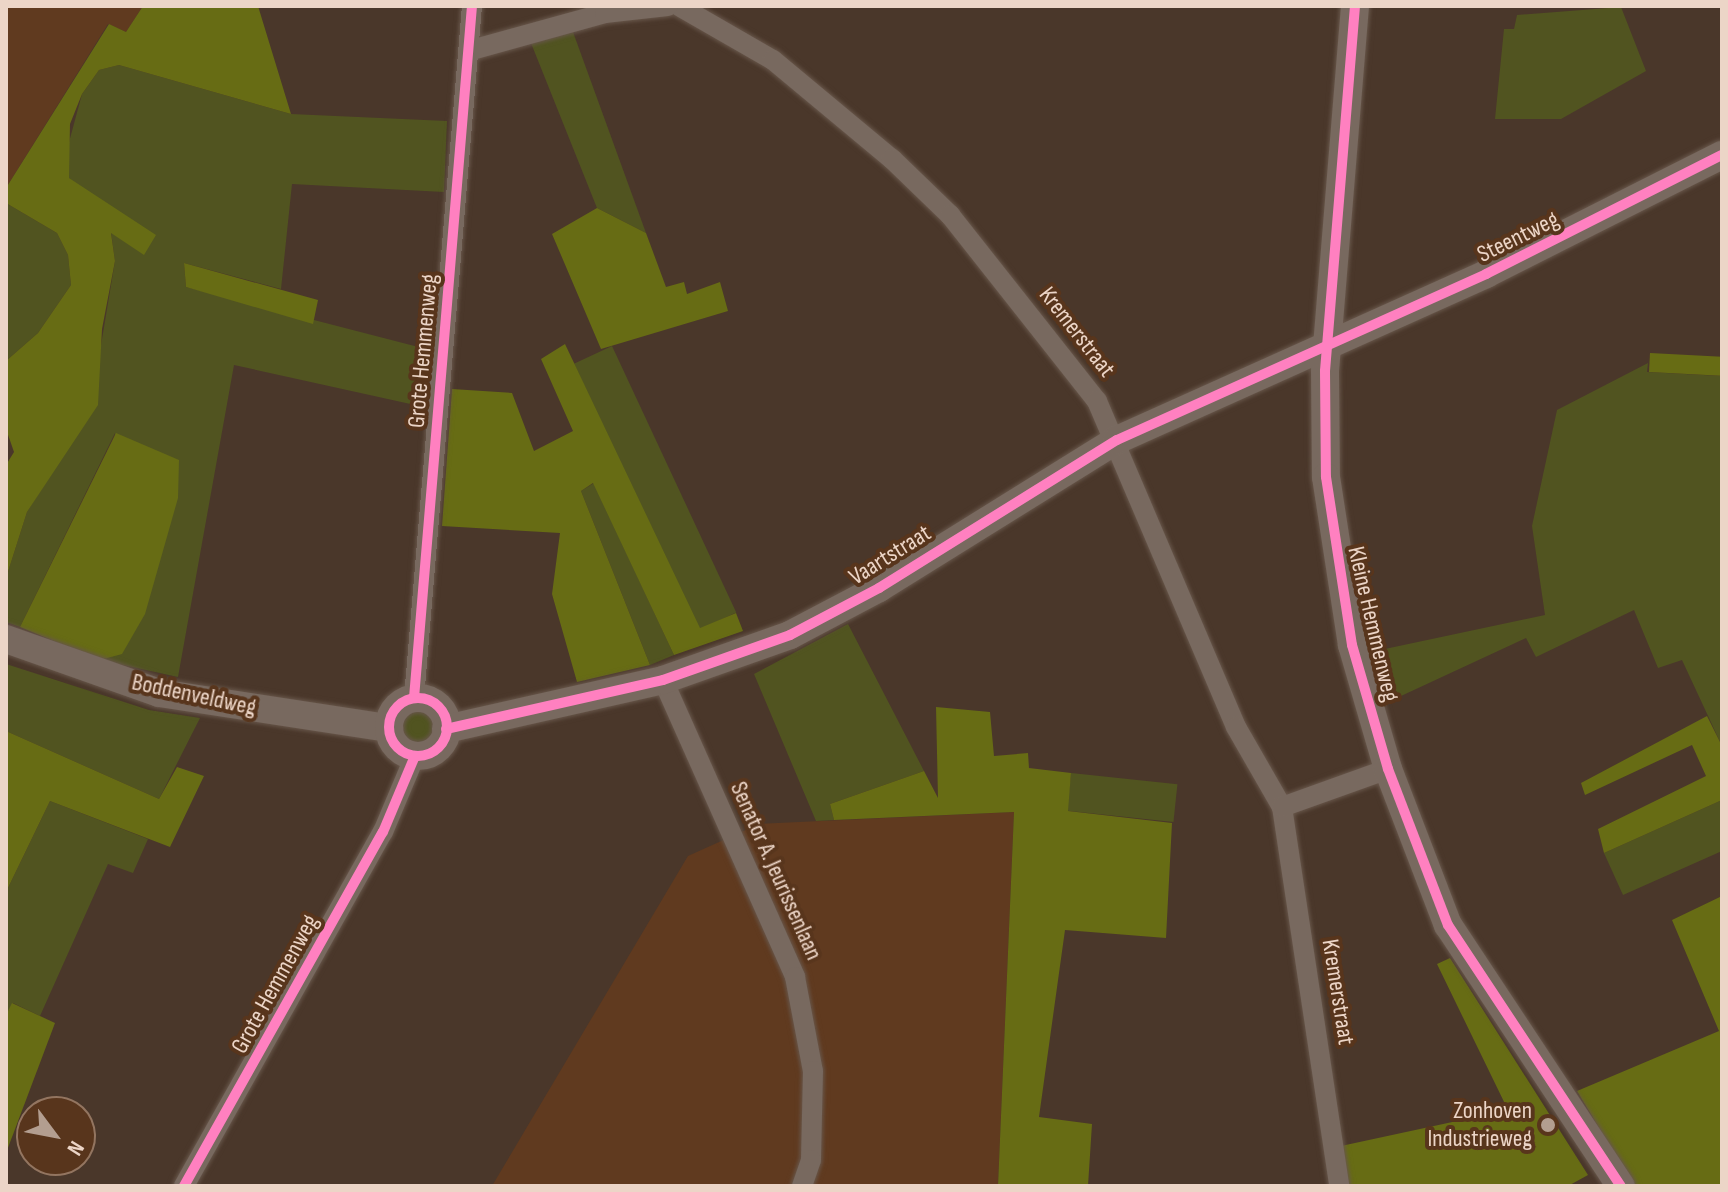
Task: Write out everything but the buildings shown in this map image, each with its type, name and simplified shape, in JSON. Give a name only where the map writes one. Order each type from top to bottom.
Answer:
[{"type":"street","name":"Grote Hemmenweg","points":[[414,698],[472,6]]},
{"type":"street","points":[[468,51],[605,13],[668,6]]},
{"type":"street","name":"Kremerstraat","points":[[679,6],[801,81],[950,215],[1097,401],[1117,440],[1142,516],[1236,727],[1282,807],[1339,1186]]},
{"type":"street","name":"Kleine Hemmenweg","points":[[1355,6],[1328,348],[1326,477],[1334,546],[1352,645],[1388,769],[1448,925],[1621,1186]]},
{"type":"street","name":"Steentweg","points":[[1328,348],[1722,155]]},
{"type":"street","name":"Vaartstraat","points":[[446,729],[663,680],[790,635],[879,588],[1117,440],[1328,348]]},
{"type":"street","name":"Boddenveldweg","points":[[6,639],[159,693],[389,728]]},
{"type":"street","name":"Senator A. Jeurissenlaan","points":[[663,680],[795,977],[813,1071],[811,1160],[802,1186]]},
{"type":"street","points":[[415,756],[399,750],[389,728],[393,712],[414,698],[438,706],[446,729]]},
{"type":"street","name":"Grote Hemmenweg","points":[[184,1186],[383,832],[415,756],[440,746],[446,729]]},
{"type":"street","points":[[1282,807],[1388,769]]},
{"type":"shaded area","points":[[6,6],[143,6],[126,32],[108,24],[6,188]]},
{"type":"shaded area","points":[[143,6],[258,6],[291,114],[119,65],[99,70],[82,94],[70,124],[69,178],[156,235],[144,255],[111,233],[115,261],[102,329],[98,405],[27,512],[6,578],[6,465],[14,452],[6,429],[6,361],[38,333],[71,285],[68,255],[57,233],[6,203],[6,188],[109,24],[126,32]]},
{"type":"shaded area","points":[[597,208],[646,233],[666,287],[684,282],[687,294],[720,282],[728,311],[601,349],[552,234]]},
{"type":"shaded area","points":[[184,263],[318,300],[313,324],[186,287]]},
{"type":"shaded area","points":[[565,344],[700,628],[736,613],[743,631],[674,655],[593,483],[581,491],[650,665],[577,682],[552,594],[560,533],[442,526],[452,389],[512,393],[534,451],[573,431],[541,359]]},
{"type":"shaded area","points":[[1650,353],[1722,357],[1721,376],[1649,372]]},
{"type":"shaded area","points":[[116,433],[179,460],[178,498],[145,614],[122,654],[100,660],[20,627]]},
{"type":"shaded area","points":[[936,707],[990,712],[994,756],[1028,753],[1029,768],[1071,773],[1068,811],[1172,823],[1166,938],[1065,930],[1039,1117],[1092,1124],[1088,1186],[998,1186],[1014,812],[834,820],[830,804],[924,771],[938,798]]},
{"type":"shaded area","points":[[1707,716],[1722,746],[1722,800],[1604,853],[1598,829],[1706,776],[1692,745],[1585,795],[1581,783]]},
{"type":"shaded area","points":[[6,731],[159,799],[177,767],[204,776],[170,847],[50,801],[6,892]]},
{"type":"shaded area","points":[[1014,812],[998,1186],[492,1186],[688,856],[759,824]]},
{"type":"shaded area","points":[[1722,896],[1722,1186],[1634,1186],[1577,1091],[1719,1031],[1672,920]]},
{"type":"shaded area","points":[[1450,958],[1588,1175],[1568,1186],[1346,1186],[1341,1146],[1508,1110],[1437,964]]},
{"type":"shaded area","points":[[12,1003],[55,1023],[27,1096],[16,1096],[16,1126],[6,1153],[6,1015]]},
{"type":"green space","points":[[1621,7],[1646,71],[1561,119],[1495,119],[1504,29],[1514,29],[1517,15]]},
{"type":"green space","points":[[573,32],[646,233],[597,208],[531,43]]},
{"type":"green space","points":[[119,65],[291,114],[447,121],[444,192],[292,184],[281,289],[184,263],[186,287],[430,350],[424,407],[234,365],[178,677],[100,660],[115,433],[20,627],[6,622],[6,578],[27,512],[55,467],[99,357],[115,261],[111,232],[69,178],[65,157],[82,94],[99,70]]},
{"type":"green space","points":[[6,203],[57,233],[68,255],[71,285],[38,333],[6,361]]},
{"type":"green space","points":[[612,346],[736,612],[698,630],[574,364]]},
{"type":"green space","points":[[1648,363],[1647,372],[1722,376],[1722,746],[1682,660],[1658,668],[1634,610],[1536,657],[1526,638],[1401,696],[1375,685],[1366,653],[1545,615],[1532,526],[1557,410]]},
{"type":"green space","points":[[594,483],[674,655],[650,665],[581,491]]},
{"type":"green space","points":[[848,624],[924,771],[830,804],[834,820],[816,821],[754,674]]},
{"type":"green space","points":[[6,664],[149,710],[200,718],[159,799],[6,731]]},
{"type":"green space","points":[[417,708],[430,713],[435,726],[430,739],[417,744],[404,739],[399,726],[404,713]]},
{"type":"green space","points":[[1071,773],[1177,784],[1173,822],[1067,811]]},
{"type":"green space","points":[[1722,800],[1722,851],[1623,895],[1604,853]]},
{"type":"green space","points":[[50,801],[148,839],[133,873],[108,864],[40,1016],[13,1003],[6,1015],[6,892]]},
{"type":"cycle path","points":[[414,698],[472,6]]},
{"type":"cycle path","points":[[1355,6],[1325,371],[1326,477],[1352,645],[1388,769],[1448,925],[1621,1186]]},
{"type":"cycle path","points":[[446,729],[663,680],[790,635],[879,588],[1117,440],[1486,274],[1722,155]]},
{"type":"cycle path","points":[[418,698],[429,700],[438,707],[445,716],[447,727],[445,738],[438,747],[429,754],[418,756],[407,754],[398,747],[391,738],[389,727],[391,716],[398,707],[407,700],[418,698]]},
{"type":"cycle path","points":[[184,1186],[383,832],[415,756]]},
{"type":"place","name":"Zonhoven Industrieweg","points":[[1548,1125]]}]
